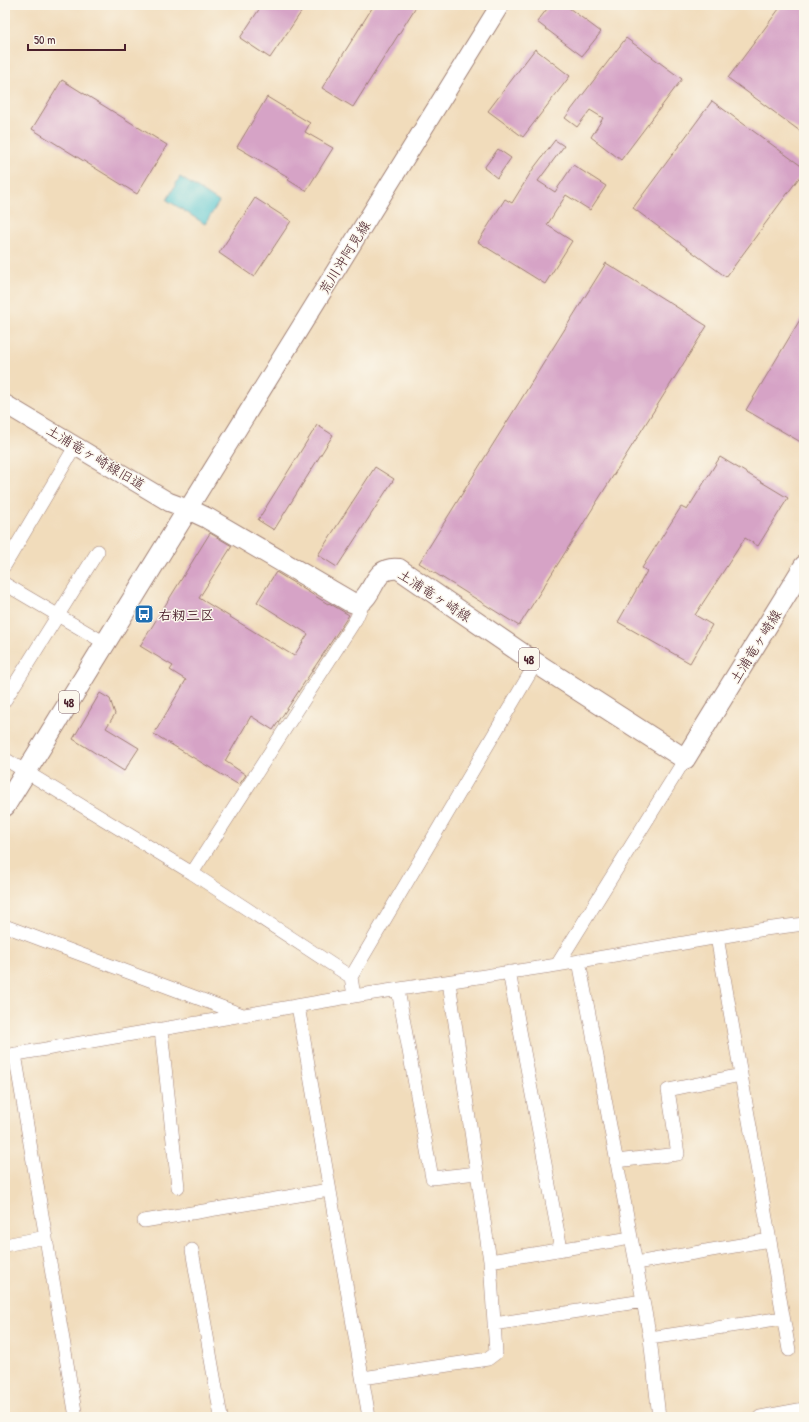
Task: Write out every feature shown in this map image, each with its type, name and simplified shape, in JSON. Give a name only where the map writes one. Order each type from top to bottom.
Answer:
[{"type":"main road","name":"荒川沖阿見線","points":[[188,509],[500,5]]},
{"type":"main road","name":"土浦竜ヶ崎線旧道","points":[[5,404],[76,445],[169,502],[188,509]]},
{"type":"main road","points":[[188,509],[207,518],[349,601],[357,604],[364,600]]},
{"type":"main road","name":"48","points":[[5,806],[188,509]]},
{"type":"main road","name":"土浦竜ヶ崎線","points":[[364,600],[383,571],[394,568],[399,569],[536,664],[685,759],[804,566]]},
{"type":"street","points":[[5,565],[76,445]]},
{"type":"street","points":[[5,700],[98,551]]},
{"type":"street","points":[[5,584],[105,643]]},
{"type":"street","points":[[192,873],[356,619],[364,600]]},
{"type":"street","points":[[354,996],[351,977],[536,664]]},
{"type":"street","points":[[5,759],[192,873],[351,977]]},
{"type":"street","points":[[557,965],[685,759]]},
{"type":"street","points":[[76,1417],[46,1237],[10,1055],[354,996],[557,965],[765,929],[804,924]]},
{"type":"street","points":[[5,926],[244,1016]]},
{"type":"street","points":[[717,937],[789,1350]]},
{"type":"street","points":[[579,961],[650,1338],[659,1417]]},
{"type":"street","points":[[509,972],[560,1249]]},
{"type":"street","points":[[363,1378],[488,1359],[496,1353],[490,1261],[449,982]]},
{"type":"street","points":[[398,990],[432,1178],[477,1173]]},
{"type":"street","points":[[298,1006],[369,1417]]},
{"type":"street","points":[[161,1030],[178,1187]]},
{"type":"street","points":[[616,1161],[678,1154],[668,1090],[741,1075]]},
{"type":"street","points":[[144,1221],[330,1190]]},
{"type":"street","points":[[5,1245],[46,1237]]},
{"type":"street","points":[[490,1261],[631,1238]]},
{"type":"street","points":[[636,1263],[770,1240]]},
{"type":"street","points":[[192,1250],[221,1417]]},
{"type":"street","points":[[494,1324],[643,1301]]},
{"type":"street","points":[[650,1338],[784,1318]]},
{"type":"street","points":[[760,1417],[804,1409]]},
{"type":"water","points":[[180,177],[219,202],[205,224],[167,200]]},
{"type":"building","points":[[262,5],[306,5],[270,58],[240,38]]},
{"type":"building","points":[[374,5],[417,5],[353,107],[322,88]]},
{"type":"building","points":[[550,5],[565,5],[601,32],[582,56],[537,22]]},
{"type":"building","points":[[782,5],[804,5],[804,134],[728,78]]},
{"type":"building","points":[[626,38],[682,79],[621,160],[591,137],[603,118],[590,110],[577,127],[565,118]]},
{"type":"building","points":[[535,49],[570,76],[523,137],[488,111]]},
{"type":"building","points":[[62,80],[167,145],[137,194],[32,129]]},
{"type":"building","points":[[267,97],[310,123],[305,132],[333,148],[306,191],[288,180],[290,178],[237,147]]},
{"type":"building","points":[[712,101],[804,168],[804,171],[726,277],[633,208]]},
{"type":"building","points":[[555,140],[564,146],[538,181],[555,192],[573,165],[606,186],[590,210],[566,195],[547,225],[572,241],[545,284],[478,242],[505,199],[512,203],[533,169]]},
{"type":"building","points":[[498,149],[511,158],[497,178],[484,168]]},
{"type":"building","points":[[255,198],[291,221],[254,277],[219,253]]},
{"type":"building","points":[[606,263],[707,326],[519,626],[419,563]]},
{"type":"building","points":[[804,313],[804,444],[746,410]]},
{"type":"building","points":[[317,425],[333,435],[274,530],[258,520]]},
{"type":"building","points":[[720,457],[788,498],[758,546],[745,538],[695,615],[712,625],[690,663],[618,622],[647,571],[642,568],[681,507],[687,510]]},
{"type":"building","points":[[375,467],[394,479],[337,567],[318,555]]},
{"type":"building","points":[[210,533],[232,546],[199,598],[294,656],[308,634],[257,602],[276,572],[349,615],[273,730],[251,716],[225,761],[246,775],[239,785],[154,734],[186,680],[170,670],[173,666],[140,646]]},
{"type":"building","points":[[100,693],[110,699],[115,714],[106,728],[139,748],[124,771],[73,739]]},
{"type":"place","name":"右籾三区","points":[[144,614]]}]
